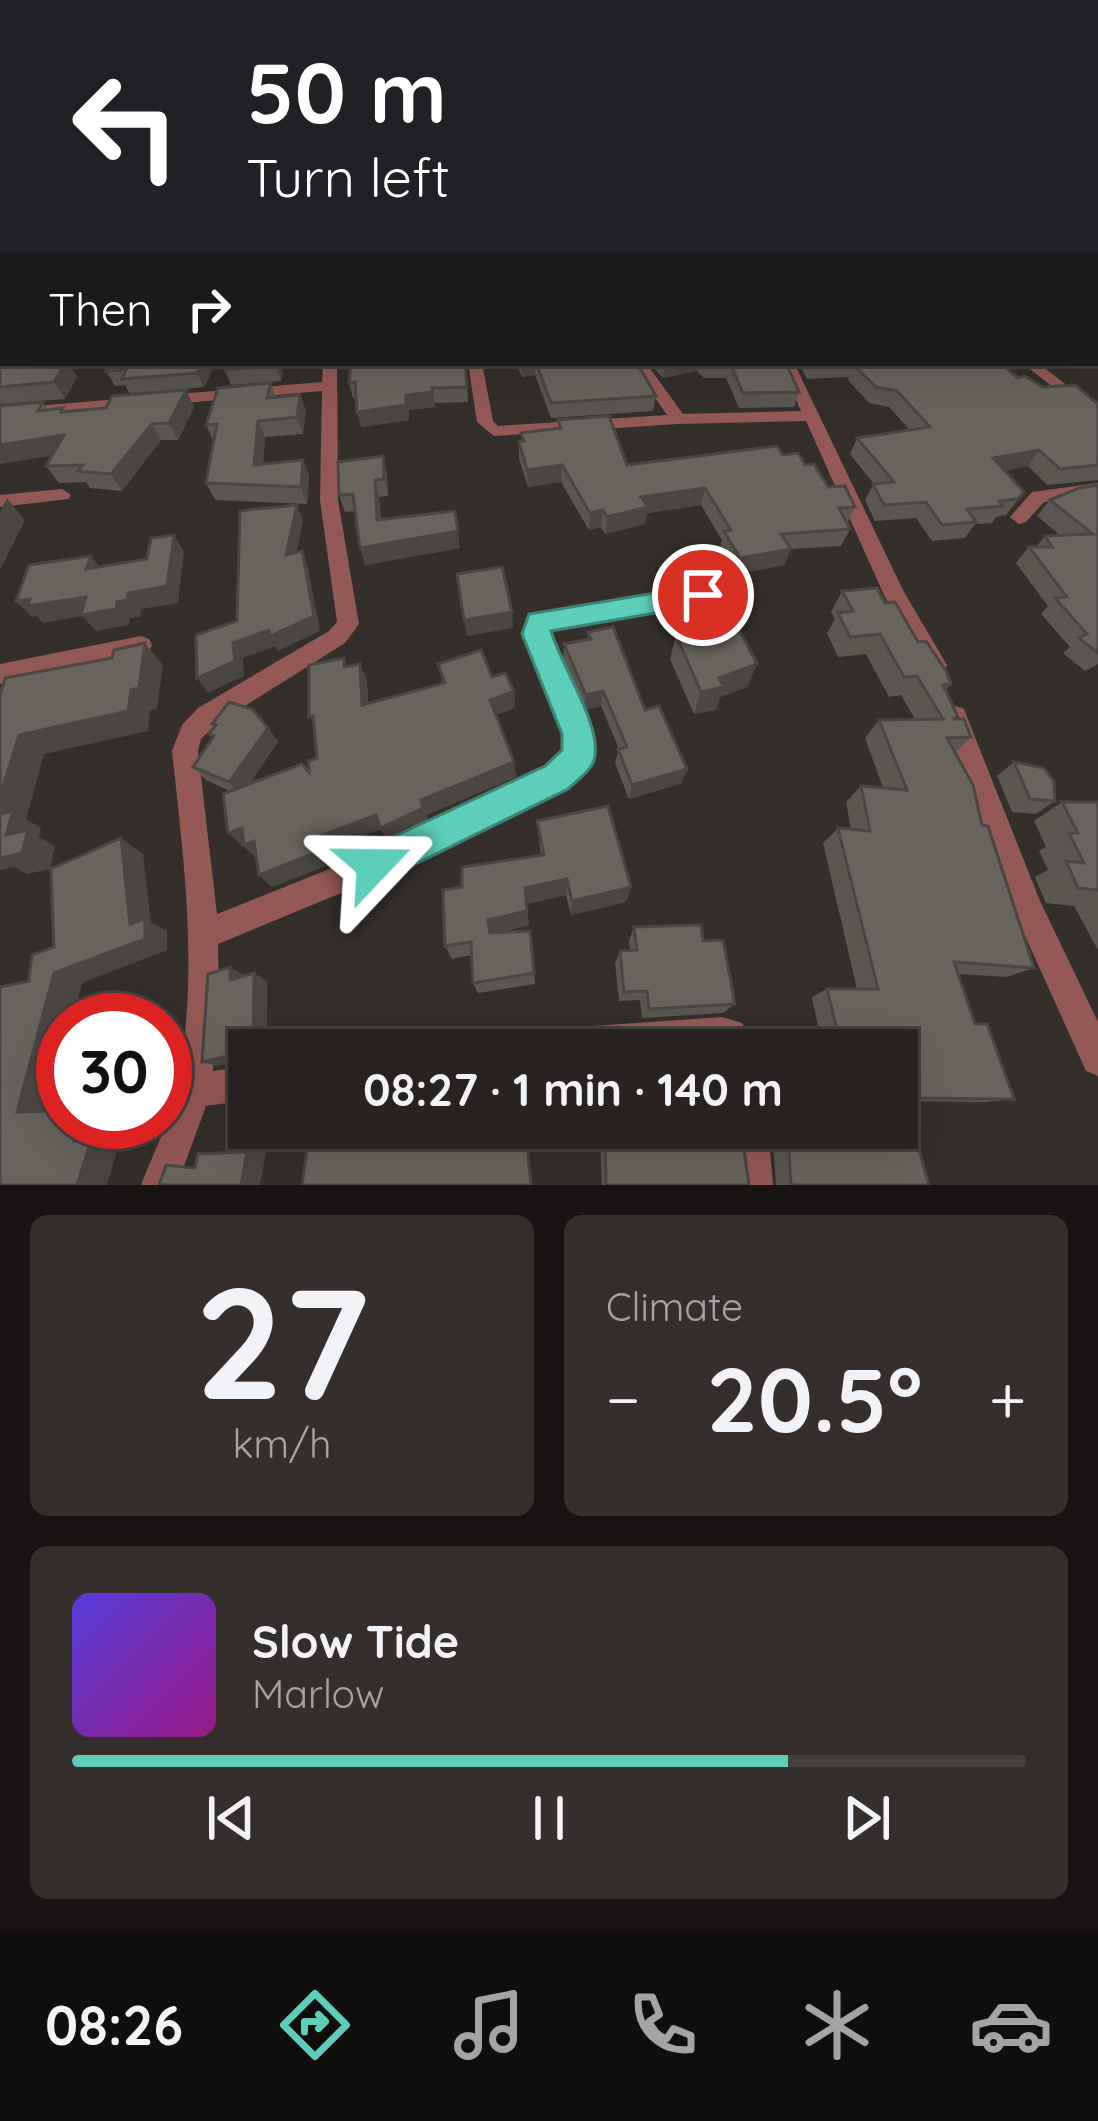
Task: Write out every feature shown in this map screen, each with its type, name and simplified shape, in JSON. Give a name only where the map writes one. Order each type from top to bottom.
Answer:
[{"type":"street","points":[[476,366],[485,422],[499,433],[679,419],[809,416]]},
{"type":"street","points":[[640,366],[679,419]]},
{"type":"street","points":[[788,366],[895,595],[936,665],[1028,909],[1098,1059]]},
{"type":"street","points":[[1033,366],[1098,417]]},
{"type":"street","points":[[0,414],[329,375],[329,500],[348,624],[338,637],[207,716],[191,734],[185,751],[205,934],[193,1091],[159,1185]]},
{"type":"street","points":[[1019,517],[1039,496],[1098,489]]},
{"type":"street","points":[[0,501],[62,495]]},
{"type":"street","points":[[205,934],[416,848],[570,768],[579,756],[578,734],[536,634],[539,622],[703,595]]},
{"type":"street","points":[[0,674],[146,644]]},
{"type":"street","points":[[193,1091],[228,1086]]},
{"type":"street","points":[[751,1149],[755,1185]]},
{"type":"building","points":[[63,366],[54,382],[0,387],[0,368]]},
{"type":"building","points":[[109,366],[200,366],[197,373],[122,379],[126,370],[106,371]]},
{"type":"building","points":[[226,366],[276,366],[225,370]]},
{"type":"building","points":[[351,366],[465,366],[467,387],[432,388],[433,392],[406,395],[406,405],[357,412],[355,382],[349,383]]},
{"type":"building","points":[[537,366],[639,366],[656,396],[551,403]]},
{"type":"building","points":[[731,366],[787,366],[799,392],[743,393]]},
{"type":"building","points":[[855,366],[1004,366],[1018,378],[1025,376],[1043,387],[1075,385],[1098,404],[1098,465],[1060,469],[1039,450],[993,458],[1024,492],[1018,499],[999,501],[1003,506],[967,509],[976,522],[942,525],[926,502],[884,505],[873,484],[894,482],[857,438],[930,427],[897,391],[876,387]]},
{"type":"building","points":[[271,383],[267,398],[300,395],[297,417],[258,421],[254,465],[303,460],[301,487],[206,483],[217,424],[206,425],[218,388]]},
{"type":"building","points":[[186,390],[169,423],[152,424],[111,474],[78,471],[83,465],[46,466],[64,435],[0,445],[0,406],[43,402],[38,411],[63,408],[61,412],[106,408],[112,396]]},
{"type":"building","points":[[609,416],[627,465],[777,446],[783,455],[798,453],[805,465],[814,464],[828,487],[845,486],[855,507],[839,508],[850,529],[781,534],[791,549],[740,558],[724,531],[731,530],[705,488],[641,497],[648,507],[607,517],[603,510],[590,513],[562,465],[527,470],[521,433],[561,428],[558,420]]},
{"type":"building","points":[[383,456],[384,479],[375,480],[377,520],[455,511],[458,531],[360,548],[353,494],[339,495],[338,462]]},
{"type":"building","points":[[1098,485],[1098,653],[1079,638],[1087,634],[1055,598],[1067,597],[1029,547],[1052,547],[1045,536],[1093,534],[1050,500]]},
{"type":"building","points":[[297,505],[286,555],[302,551],[314,616],[270,636],[269,630],[233,643],[235,661],[197,678],[196,635],[237,621],[240,511]]},
{"type":"building","points":[[174,535],[167,586],[128,593],[116,609],[81,615],[86,597],[27,606],[30,599],[16,601],[29,565],[91,556],[86,569],[147,559],[151,538]]},
{"type":"building","points":[[502,567],[512,612],[464,620],[457,574]]},
{"type":"building","points":[[877,588],[885,603],[895,602],[918,642],[926,641],[946,671],[951,684],[943,685],[958,717],[953,719],[964,719],[971,737],[947,738],[973,785],[982,825],[988,826],[1034,968],[954,962],[975,1024],[987,1024],[1014,1099],[918,1098],[918,1029],[837,1029],[827,989],[878,989],[838,828],[870,831],[861,786],[907,790],[879,720],[943,719],[917,676],[904,677],[880,634],[850,637],[838,613],[853,611],[842,591]]},
{"type":"building","points":[[735,622],[757,664],[719,678],[724,687],[701,692],[676,635]]},
{"type":"building","points":[[613,627],[645,710],[659,706],[687,769],[632,785],[618,749],[627,747],[603,691],[586,695],[564,644],[591,639],[588,632]]},
{"type":"building","points":[[145,643],[139,688],[131,690],[128,711],[19,735],[0,796],[0,695],[5,678],[112,658],[114,650]]},
{"type":"building","points":[[481,650],[492,677],[505,673],[514,691],[490,700],[514,762],[421,800],[423,808],[380,828],[376,815],[312,839],[315,853],[259,875],[254,841],[244,845],[242,828],[228,833],[223,794],[302,764],[309,772],[309,761],[317,758],[313,716],[309,717],[309,665],[344,658],[344,667],[360,664],[362,705],[445,683],[438,664]]},
{"type":"building","points":[[229,702],[252,709],[268,728],[229,782],[193,767],[214,736],[209,734],[216,725],[212,724]]},
{"type":"building","points":[[1014,762],[1044,768],[1054,782],[1055,801],[1030,799]]},
{"type":"building","points":[[1062,802],[1098,802],[1098,890],[1078,888],[1066,861],[1084,863],[1069,833],[1078,833]]},
{"type":"building","points":[[608,806],[631,887],[572,901],[567,879],[525,888],[527,911],[488,920],[490,933],[530,931],[534,973],[473,983],[471,942],[445,946],[443,890],[462,887],[462,867],[544,855],[537,821]]},
{"type":"building","points":[[13,811],[6,835],[28,830],[22,853],[0,858],[0,814]]},
{"type":"building","points":[[121,838],[130,924],[145,919],[145,939],[54,973],[49,993],[36,993],[36,1041],[17,1112],[36,1112],[36,1149],[88,1149],[77,1185],[0,1185],[0,987],[29,981],[32,955],[54,947],[51,869]]},
{"type":"building","points":[[701,925],[703,941],[723,940],[735,1004],[649,1009],[647,991],[624,992],[620,951],[637,950],[634,927]]},
{"type":"building","points":[[230,967],[230,980],[254,973],[253,1029],[228,1029],[228,1056],[202,1062],[208,974]]},
{"type":"building","points":[[918,1147],[929,1185],[791,1185],[789,1149]]},
{"type":"building","points":[[307,1149],[528,1149],[531,1185],[302,1185]]},
{"type":"building","points":[[605,1149],[744,1149],[749,1185],[606,1185]]},
{"type":"building","points":[[247,1152],[241,1185],[159,1185],[166,1165],[195,1168],[198,1154]]},
{"type":"route","points":[[374,865],[556,777],[579,756],[578,734],[536,634],[539,622],[703,595]]}]
